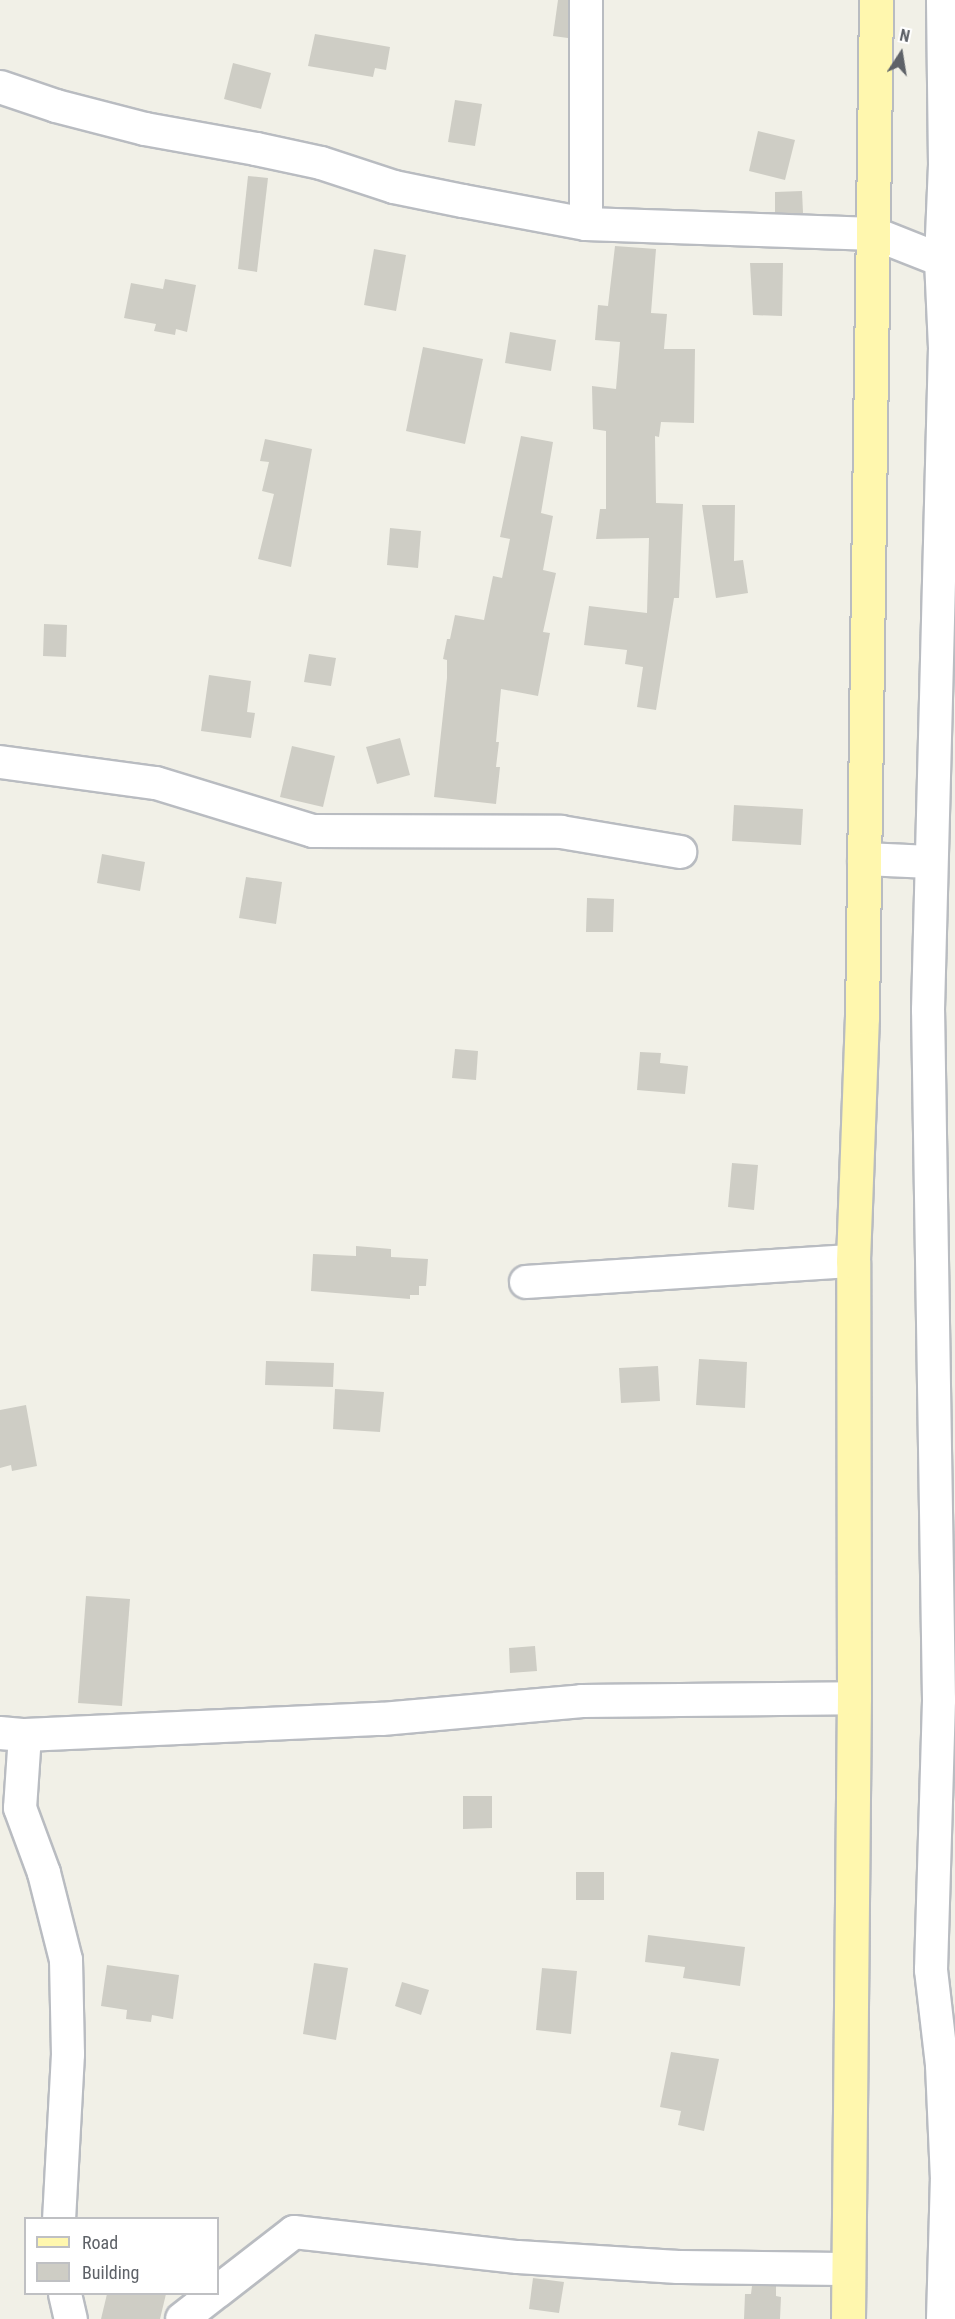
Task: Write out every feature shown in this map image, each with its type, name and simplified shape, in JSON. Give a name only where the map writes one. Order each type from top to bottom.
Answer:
[{"type":"main road","points":[[848,2319],[846,2269],[854,1698],[854,1261],[864,860],[875,234],[876,0]]},
{"type":"street","points":[[586,0],[586,224]]},
{"type":"street","points":[[943,0],[948,267],[928,1010],[939,1700],[931,1970],[942,2065],[947,2180],[943,2319]]},
{"type":"street","points":[[0,87],[56,106],[145,129],[256,149],[321,164],[394,187],[586,224],[875,234],[948,267]]},
{"type":"street","points":[[0,762],[156,783],[313,831],[561,832],[680,852]]},
{"type":"street","points":[[864,860],[931,862]]},
{"type":"street","points":[[526,1282],[854,1261]]},
{"type":"street","points":[[59,2217],[68,2054],[66,1960],[56,1914],[20,1808],[13,1734],[382,1719],[582,1701],[854,1698]]},
{"type":"street","points":[[219,2290],[294,2232],[587,2261],[678,2267],[846,2269]]},
{"type":"street","points":[[65,2295],[70,2319]]},
{"type":"street","points":[[182,2319],[212,2295]]},
{"type":"building","points":[[558,0],[568,0],[568,38],[553,36]]},
{"type":"building","points":[[315,34],[390,47],[386,70],[375,68],[373,77],[308,66]]},
{"type":"building","points":[[233,63],[271,73],[261,109],[224,99]]},
{"type":"building","points":[[455,100],[482,104],[475,146],[448,142]]},
{"type":"building","points":[[758,131],[795,140],[785,180],[749,171]]},
{"type":"building","points":[[248,176],[268,178],[257,272],[238,269]]},
{"type":"building","points":[[802,191],[803,213],[775,213],[775,192]]},
{"type":"building","points":[[615,246],[656,249],[651,313],[667,314],[664,349],[695,349],[694,423],[661,422],[659,437],[655,436],[656,503],[683,504],[679,598],[674,598],[656,710],[637,707],[643,667],[625,664],[627,650],[584,645],[589,606],[647,613],[649,538],[596,539],[600,509],[606,509],[606,431],[593,429],[592,386],[616,389],[620,342],[595,340],[598,305],[608,306]]},
{"type":"building","points":[[374,249],[406,255],[396,311],[364,305]]},
{"type":"building","points":[[750,263],[783,263],[782,316],[753,315]]},
{"type":"building","points":[[165,279],[196,285],[187,332],[176,329],[175,335],[154,331],[156,324],[124,318],[131,283],[163,289]]},
{"type":"building","points":[[510,332],[556,340],[551,371],[505,363]]},
{"type":"building","points":[[423,347],[483,359],[465,444],[406,431]]},
{"type":"building","points":[[521,436],[553,442],[541,513],[553,516],[543,570],[556,573],[543,632],[550,633],[538,696],[501,689],[496,742],[499,742],[496,767],[500,767],[496,804],[434,797],[447,678],[447,660],[443,659],[447,639],[450,639],[455,615],[484,620],[493,576],[502,578],[510,539],[500,537]]},
{"type":"building","points":[[265,439],[312,449],[291,567],[258,559],[274,494],[262,491],[269,462],[260,461]]},
{"type":"building","points":[[702,505],[735,505],[734,561],[743,560],[748,593],[716,598]]},
{"type":"building","points":[[390,528],[421,531],[418,568],[387,565]]},
{"type":"building","points":[[44,624],[67,625],[66,657],[43,656]]},
{"type":"building","points":[[309,654],[336,658],[331,686],[304,682]]},
{"type":"building","points":[[209,675],[251,681],[247,712],[255,713],[251,738],[201,731]]},
{"type":"building","points":[[400,738],[410,775],[377,784],[366,747]]},
{"type":"building","points":[[292,746],[335,756],[323,807],[280,797]]},
{"type":"building","points":[[734,805],[803,809],[801,845],[732,841]]},
{"type":"building","points":[[102,854],[145,862],[140,891],[97,883]]},
{"type":"building","points":[[246,877],[282,882],[276,924],[239,918]]},
{"type":"building","points":[[587,898],[614,899],[613,932],[586,932]]},
{"type":"building","points":[[455,1049],[478,1051],[476,1080],[452,1078]]},
{"type":"building","points":[[640,1052],[661,1053],[660,1063],[688,1066],[685,1094],[637,1090]]},
{"type":"building","points":[[732,1163],[758,1165],[754,1210],[728,1207]]},
{"type":"building","points":[[356,1246],[391,1249],[391,1257],[428,1259],[426,1286],[419,1286],[419,1295],[410,1295],[410,1299],[311,1291],[313,1254],[356,1256]]},
{"type":"building","points":[[699,1359],[747,1362],[745,1408],[696,1405]]},
{"type":"building","points":[[266,1361],[334,1363],[333,1387],[265,1385]]},
{"type":"building","points":[[658,1366],[660,1401],[621,1403],[619,1368]]},
{"type":"building","points":[[335,1389],[384,1392],[380,1432],[333,1429]]},
{"type":"building","points":[[26,1405],[37,1466],[12,1471],[11,1465],[0,1468],[0,1410]]},
{"type":"building","points":[[86,1596],[130,1599],[122,1706],[78,1703]]},
{"type":"building","points":[[535,1646],[537,1671],[510,1673],[509,1648]]},
{"type":"building","points":[[463,1796],[492,1796],[492,1828],[463,1829]]},
{"type":"building","points":[[576,1872],[604,1872],[604,1900],[576,1900]]},
{"type":"building","points":[[648,1935],[745,1947],[740,1986],[683,1978],[685,1967],[645,1962]]},
{"type":"building","points":[[314,1963],[348,1968],[336,2040],[303,2034]]},
{"type":"building","points":[[107,1965],[179,1975],[173,2019],[152,2015],[151,2022],[126,2019],[127,2010],[101,2006]]},
{"type":"building","points":[[542,1968],[577,1971],[571,2034],[536,2030]]},
{"type":"building","points":[[402,1982],[429,1990],[421,2015],[395,2006]]},
{"type":"building","points":[[671,2052],[719,2059],[704,2131],[678,2125],[681,2111],[660,2107]]},
{"type":"building","points":[[533,2278],[564,2282],[559,2313],[529,2309]]},
{"type":"building","points":[[752,2286],[776,2286],[776,2296],[781,2297],[780,2319],[744,2319],[745,2294],[751,2294]]},
{"type":"building","points":[[107,2295],[166,2295],[160,2319],[101,2319]]}]
